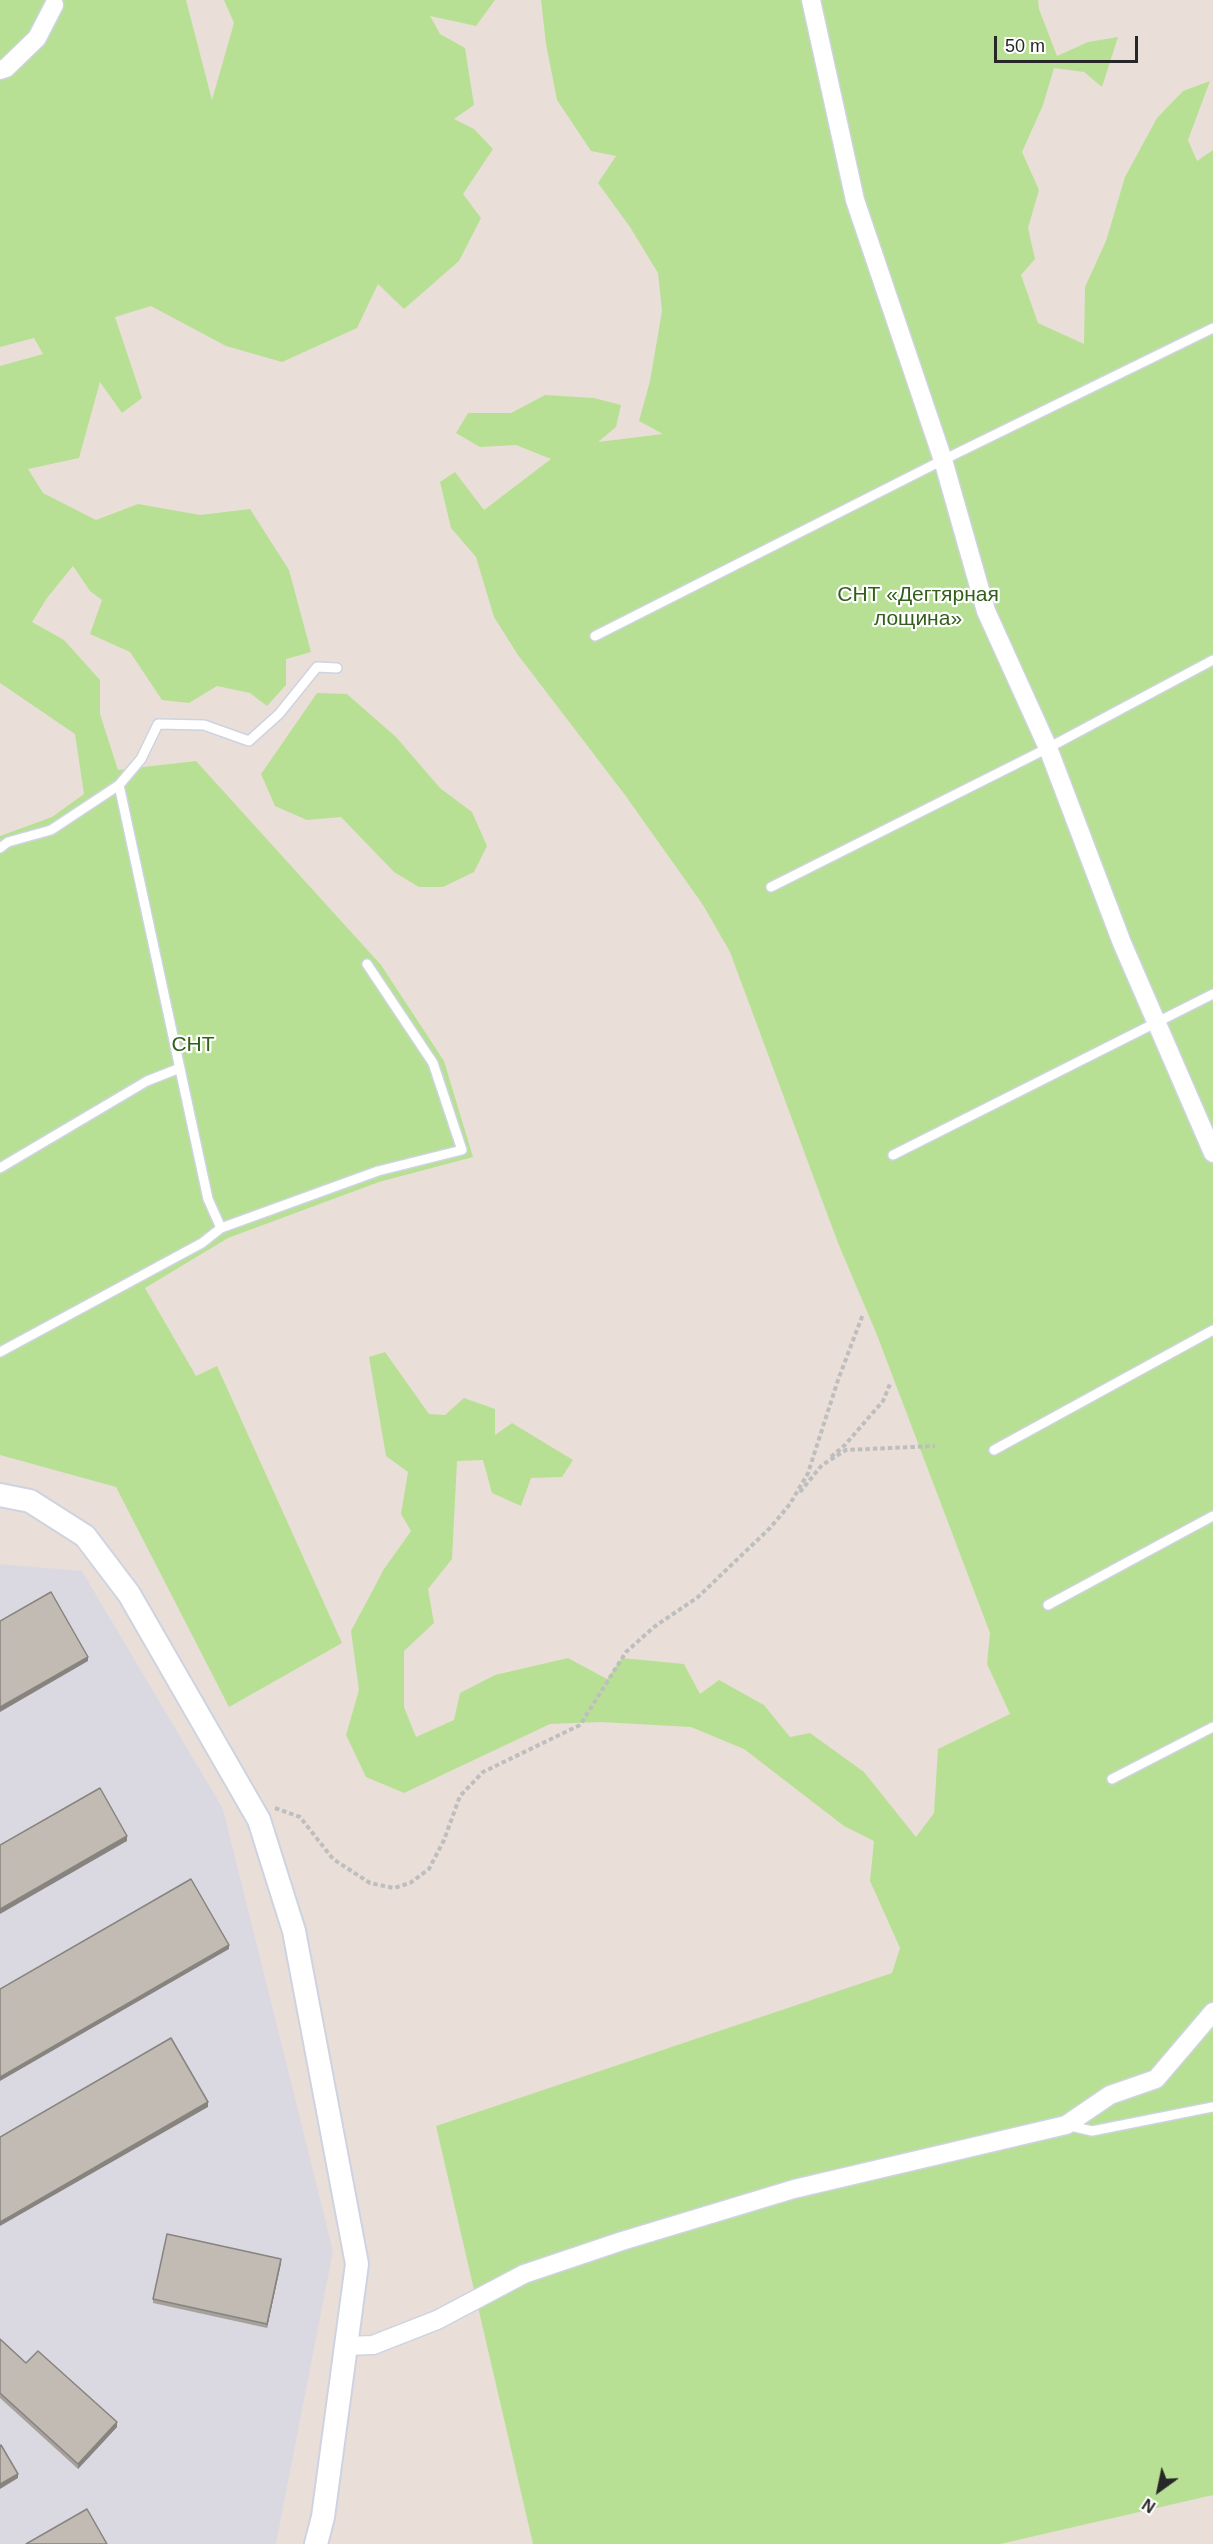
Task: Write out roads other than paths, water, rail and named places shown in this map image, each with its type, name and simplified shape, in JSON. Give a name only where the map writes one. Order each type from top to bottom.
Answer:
[{"type":"street","points":[[811,0],[855,200],[943,460],[986,611],[1048,748],[1122,943],[1213,1153]]},
{"type":"street","points":[[0,70],[6,68],[37,38],[54,2]]},
{"type":"street","points":[[0,1495],[30,1501],[85,1536],[129,1594],[259,1820],[294,1931],[357,2264],[323,2517],[316,2544]]},
{"type":"street","points":[[346,2346],[373,2345],[437,2320],[524,2274],[622,2241],[794,2189],[1066,2125],[1110,2095],[1156,2079],[1213,2012]]},
{"type":"lane","points":[[595,636],[943,460],[1213,328]]},
{"type":"lane","points":[[771,887],[1048,748],[1213,660]]},
{"type":"lane","points":[[0,848],[8,842],[51,830],[119,785],[141,759],[158,724],[204,725],[249,741],[279,714],[317,667],[337,668]]},
{"type":"lane","points":[[119,785],[208,1199],[221,1228]]},
{"type":"lane","points":[[0,1352],[202,1243],[221,1228],[378,1171],[462,1150],[433,1063],[367,964]]},
{"type":"lane","points":[[893,1155],[1213,994]]},
{"type":"lane","points":[[0,1168],[147,1081],[180,1068]]},
{"type":"lane","points":[[994,1450],[1213,1330]]},
{"type":"lane","points":[[1048,1605],[1213,1516]]},
{"type":"lane","points":[[1112,1779],[1213,1727]]},
{"type":"lane","points":[[1066,2125],[1092,2131],[1213,2107]]},
{"type":"park label","name":"СНТ «Дегтярная лощина»","points":[[918,607]]},
{"type":"park label","name":"СНТ","points":[[193,1045]]}]
